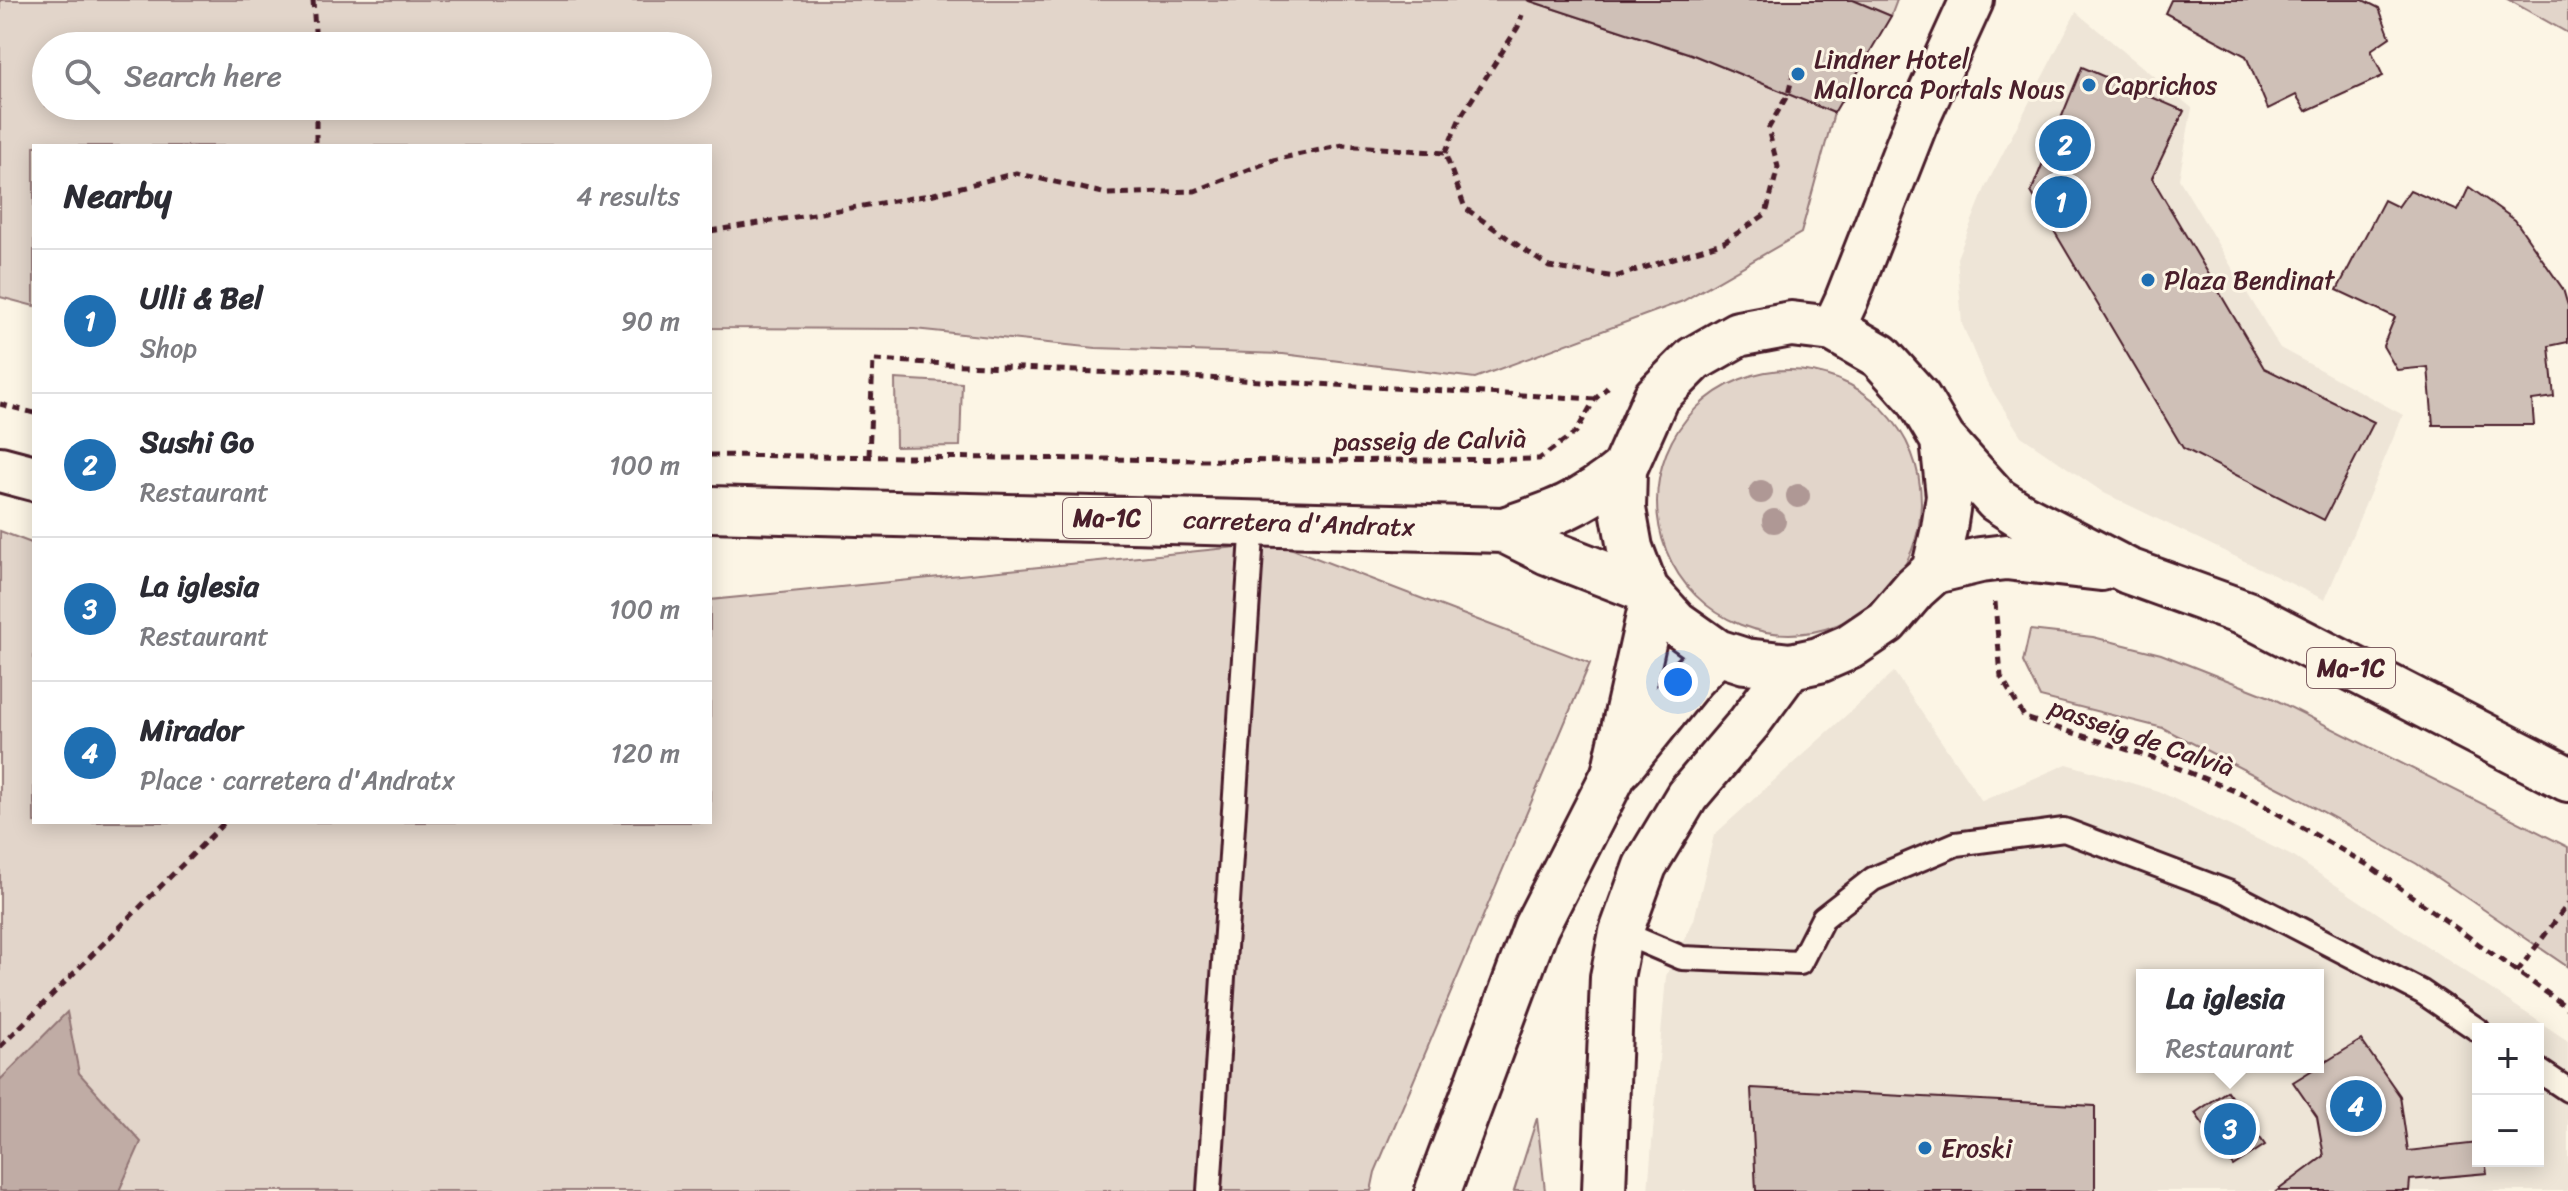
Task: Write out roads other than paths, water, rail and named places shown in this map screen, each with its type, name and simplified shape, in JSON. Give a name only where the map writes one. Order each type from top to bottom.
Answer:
[{"type":"main road","name":"Ma-1C","points":[[2128,571],[2006,557],[1980,560],[1934,571],[1886,622],[1849,647],[1819,660],[1791,666],[1745,661],[1717,652],[1676,623],[1650,594],[1630,548],[1623,509],[1624,469],[1656,397],[1694,359],[1738,334],[1791,324],[1833,329],[1880,356],[1918,398],[1943,440],[1997,500],[2022,516],[2128,571],[2247,614],[2568,779]]},
{"type":"main road","name":"Ma-1C","points":[[1934,571],[1949,496],[1943,440]]},
{"type":"main road","points":[[0,469],[32,477]]},
{"type":"main road","name":"carretera d'Andratx","points":[[712,509],[1504,530],[1569,507],[1600,489],[1624,469]]},
{"type":"main road","name":"carretera d'Andratx","points":[[1504,530],[1548,552],[1650,594]]},
{"type":"main road","points":[[1614,774],[1650,594]]},
{"type":"main road","points":[[1438,1191],[1536,927],[1614,774],[1691,679],[1717,652]]},
{"type":"street","points":[[1833,329],[1916,123],[1972,0]]},
{"type":"street","points":[[1604,1191],[1612,977],[1621,932],[1645,866],[1687,796],[1749,723],[1791,666]]},
{"type":"lane","points":[[1209,1191],[1253,521]]},
{"type":"lane","points":[[1621,932],[1682,958],[1800,963],[1823,918],[1873,879],[1956,844],[2064,830],[2228,892],[2422,992],[2472,1026]]},
{"type":"lane","points":[[2544,1074],[2568,1090]]},
{"type":"place","name":"Lindner Hotel Mallorca Portals Nous","points":[[1798,74]]},
{"type":"place","name":"Caprichos","points":[[2089,85]]},
{"type":"place","name":"Sushi Go","points":[[2065,145]]},
{"type":"place","name":"Ulli & Bel","points":[[2061,202]]},
{"type":"place","name":"Plaza Bendinat","points":[[2148,280]]},
{"type":"place","name":"Mirador","points":[[2356,1106]]},
{"type":"place","name":"La iglesia","points":[[2230,1129]]},
{"type":"place","name":"Eroski","points":[[1925,1148]]}]
